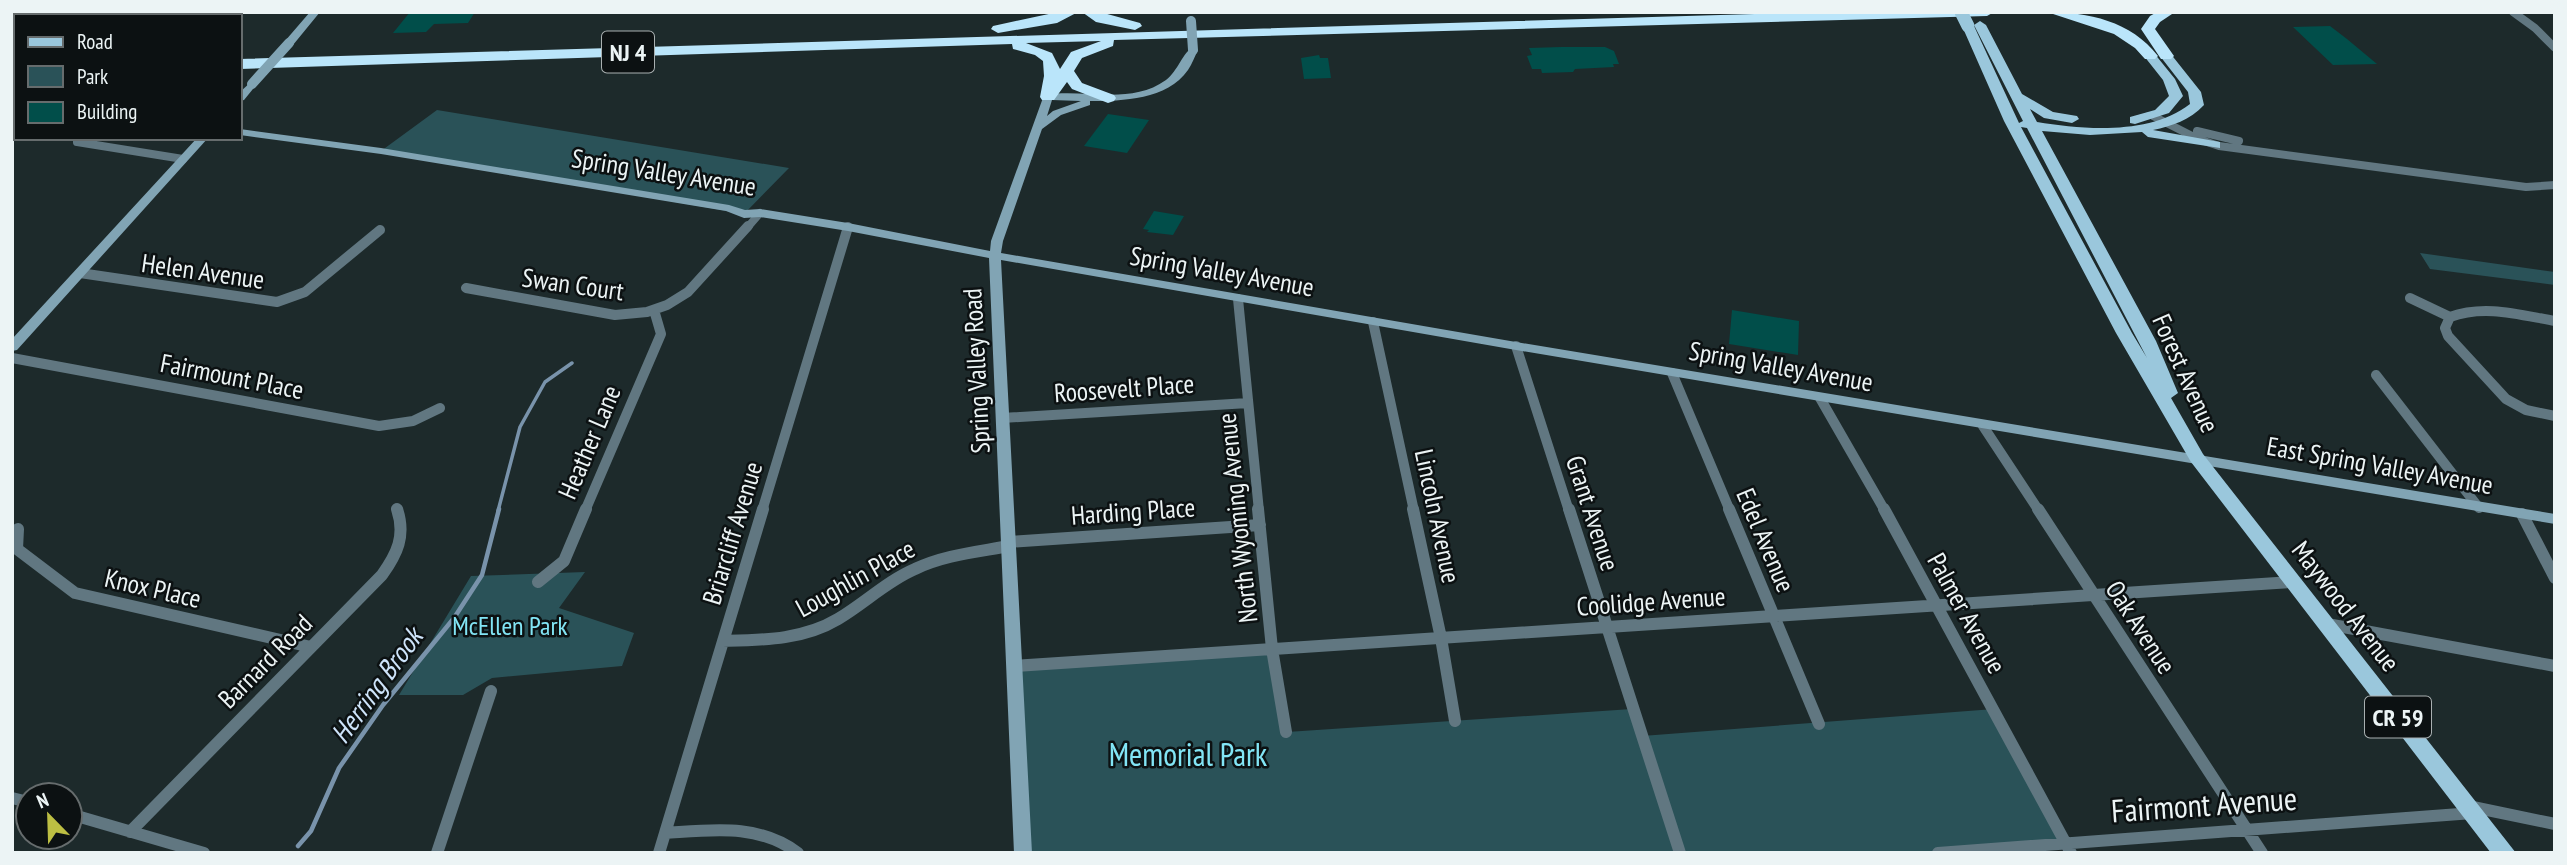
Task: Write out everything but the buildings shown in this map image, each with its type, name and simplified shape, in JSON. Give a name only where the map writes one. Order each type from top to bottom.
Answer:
[{"type":"highway","points":[[979,32],[1052,20],[1071,12]]},
{"type":"highway","points":[[1089,12],[1101,19],[1139,31]]},
{"type":"highway","name":"NJ 4","points":[[242,64],[935,43],[1139,31],[1703,12]]},
{"type":"highway","points":[[2054,12],[2118,29],[2140,42],[2150,56]]},
{"type":"highway","points":[[2166,56],[2148,29],[2155,19],[2168,12]]},
{"type":"highway","name":"NJ 4","points":[[242,57],[549,43],[979,32],[1978,21]]},
{"type":"highway","points":[[1048,97],[1073,59],[1085,50],[1139,31]]},
{"type":"highway","points":[[242,51],[549,43]]},
{"type":"highway","points":[[935,43],[1010,45],[1044,53],[1051,60],[1054,72],[1048,97]]},
{"type":"highway","points":[[242,70],[322,62]]},
{"type":"highway","points":[[1066,71],[1077,86],[1108,99]]},
{"type":"main road","name":"Forest Avenue","points":[[1961,12],[1978,21],[2011,121],[2124,333],[2196,458]]},
{"type":"main road","name":"Forest Avenue","points":[[1973,12],[2032,122],[2045,153],[2148,341],[2196,458]]},
{"type":"main road","points":[[2150,56],[2169,79],[2176,96],[2164,119]]},
{"type":"main road","points":[[2127,130],[2190,114],[2197,105],[2194,92],[2166,56]]},
{"type":"main road","points":[[2018,96],[2049,114],[2079,125]]},
{"type":"main road","points":[[2045,153],[2049,141],[2056,135],[2079,125],[2164,119]]},
{"type":"main road","points":[[2011,121],[2127,130],[2215,145]]},
{"type":"main road","name":"Maywood Avenue","points":[[2196,458],[2505,853]]},
{"type":"street","points":[[242,96],[315,12]]},
{"type":"street","points":[[2513,12],[2552,45]]},
{"type":"street","points":[[2525,12],[2543,26],[2552,45]]},
{"type":"street","points":[[1035,129],[1062,110],[1133,96],[1159,87],[1181,72],[1193,50],[1190,16]]},
{"type":"street","points":[[1048,97],[1108,99]]},
{"type":"street","name":"Spring Valley Road","points":[[1023,853],[995,255],[1035,129],[1048,97]]},
{"type":"street","points":[[2164,119],[2215,145],[2526,187],[2555,184]]},
{"type":"street","points":[[2164,119],[2231,140],[2555,184]]},
{"type":"street","name":"Spring Valley Avenue","points":[[242,132],[381,151],[729,208],[744,214],[760,213],[848,227],[1238,299],[1983,426],[2196,458]]},
{"type":"street","points":[[12,347],[201,140]]},
{"type":"street","points":[[77,142],[183,159]]},
{"type":"street","name":"Swan Court","points":[[466,288],[615,315],[654,310],[688,292],[760,213]]},
{"type":"street","name":"Briarcliff Avenue","points":[[659,853],[848,227]]},
{"type":"street","name":"Helen Avenue","points":[[80,273],[277,302],[305,292],[380,230]]},
{"type":"street","points":[[2410,298],[2450,317]]},
{"type":"street","name":"North Wyoming Avenue","points":[[1238,299],[1272,649],[1286,732]]},
{"type":"street","name":"Heather Lane","points":[[538,582],[564,561],[661,334],[654,310]]},
{"type":"street","points":[[2555,321],[2483,310],[2460,312],[2450,317],[2445,328],[2448,336],[2506,399],[2526,410],[2555,416]]},
{"type":"street","name":"Lincoln Avenue","points":[[1373,322],[1441,638],[1455,722]]},
{"type":"street","name":"Grant Avenue","points":[[1516,346],[1680,853]]},
{"type":"street","name":"Fairmount Place","points":[[12,358],[379,426],[413,421],[440,408]]},
{"type":"street","name":"Edel Avenue","points":[[1672,373],[1819,724]]},
{"type":"street","points":[[2376,375],[2479,508]]},
{"type":"street","name":"Palmer Avenue","points":[[1820,398],[1938,605],[2068,848]]},
{"type":"street","name":"Roosevelt Place","points":[[1002,418],[1248,403]]},
{"type":"street","name":"Oak Avenue","points":[[1983,426],[2262,853]]},
{"type":"street","name":"East Spring Valley Avenue","points":[[2196,458],[2555,519]]},
{"type":"street","name":"Barnard Road","points":[[130,832],[382,575],[393,561],[401,542],[403,525],[397,509]]},
{"type":"street","points":[[2522,514],[2555,578]]},
{"type":"street","name":"Harding Place","points":[[1008,544],[1260,525]]},
{"type":"street","name":"Knox Place","points":[[18,528],[18,549],[75,593],[312,647]]},
{"type":"street","name":"Loughlin Place","points":[[723,641],[774,640],[814,631],[839,618],[913,569],[937,559],[1008,544]]},
{"type":"street","name":"Coolidge Avenue","points":[[1014,666],[2291,582]]},
{"type":"street","points":[[2324,624],[2555,666]]},
{"type":"street","points":[[437,853],[491,691]]},
{"type":"street","name":"Fairmont Avenue","points":[[1938,853],[2068,848],[2246,829],[2471,810],[2555,824]]},
{"type":"street","points":[[84,818],[204,853]]},
{"type":"street","points":[[665,833],[743,830],[780,840],[798,853]]},
{"type":"green space","points":[[437,110],[789,168],[744,214],[381,151]]},
{"type":"green space","points":[[2420,253],[2555,272],[2555,285],[2430,269]]},
{"type":"green space","name":"McEllen Park","points":[[585,572],[559,608],[634,633],[622,666],[492,678],[463,695],[399,695],[471,576]]},
{"type":"green space","name":"Memorial Park","points":[[1272,649],[1287,732],[1632,709],[1642,736],[1994,709],[2066,843],[1939,853],[1023,853],[1014,666]]},
{"type":"waterway","name":"Herring Brook","points":[[498,511],[520,427],[545,382],[572,363]]},
{"type":"waterway","name":"Herring Brook","points":[[298,846],[311,831],[339,768],[383,705],[454,618],[482,575],[499,509]]}]
